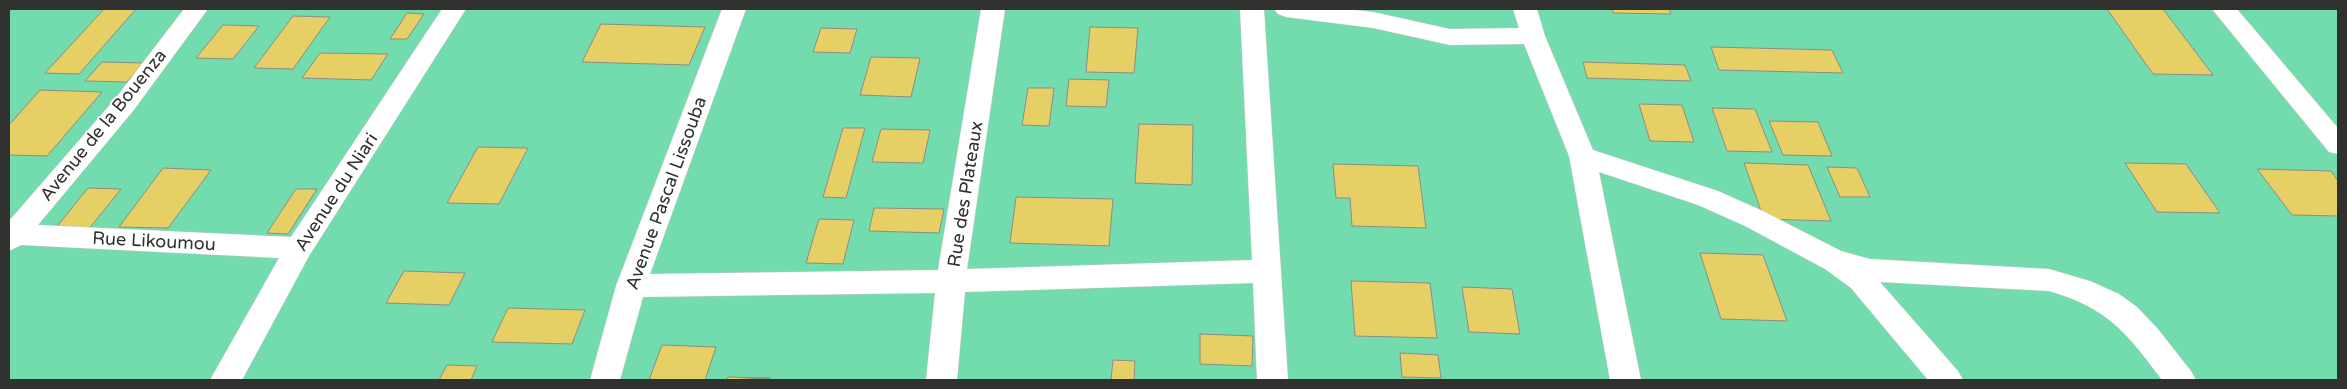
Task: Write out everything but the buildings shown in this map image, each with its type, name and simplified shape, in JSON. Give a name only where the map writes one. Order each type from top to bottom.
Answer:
[{"type":"street","name":"Avenue de la Bouenza","points":[[10,236],[124,105],[196,9]]},
{"type":"street","name":"Avenue du Niari","points":[[226,380],[299,248],[454,9]]},
{"type":"street","name":"Avenue Pascal Lissouba","points":[[605,380],[631,286],[734,9]]},
{"type":"street","name":"Rue des Plateaux","points":[[942,380],[951,281],[993,9]]},
{"type":"street","points":[[1252,9],[1274,380]]},
{"type":"street","points":[[1286,9],[1373,20],[1450,37],[1533,36]]},
{"type":"street","points":[[1525,9],[1533,36],[1582,156],[1624,380]]},
{"type":"street","points":[[2224,9],[2338,145]]},
{"type":"street","points":[[1582,156],[1708,198],[1755,219],[1835,261],[1861,280],[1947,380]]},
{"type":"street","name":"Rue Likoumou","points":[[10,236],[299,248]]},
{"type":"street","points":[[1835,261],[1870,270],[2049,280],[2078,288],[2104,300],[2127,315],[2180,380]]},
{"type":"street","points":[[631,286],[951,281],[1267,271]]},
{"type":"green space","points":[[9,9],[2338,9],[2338,380],[9,380]]}]
